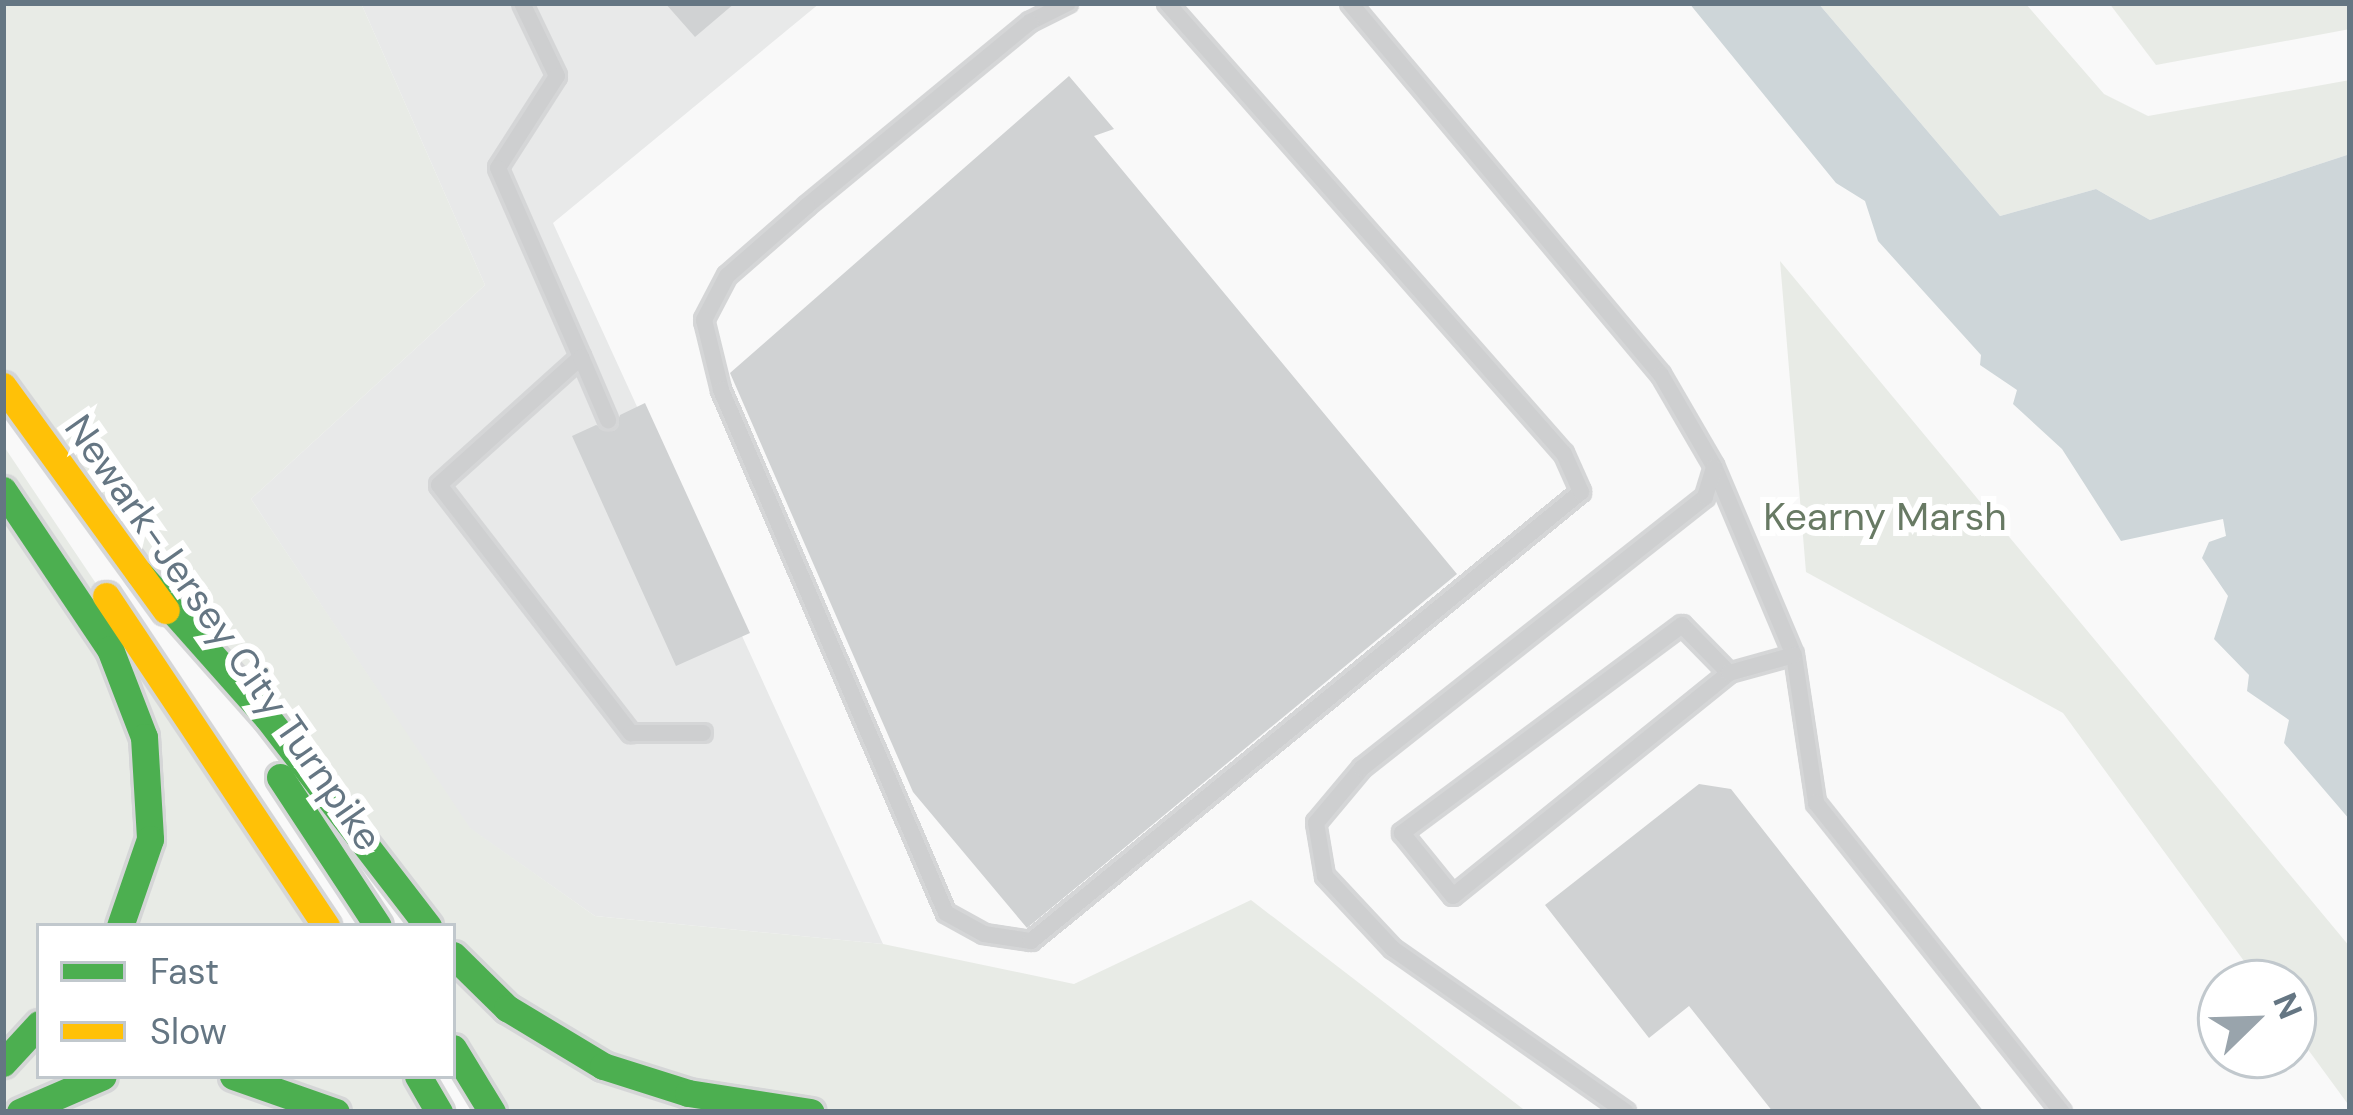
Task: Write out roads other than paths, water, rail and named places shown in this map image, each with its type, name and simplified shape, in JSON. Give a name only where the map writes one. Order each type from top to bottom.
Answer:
[{"type":"main road","name":"Newark-Jersey City Turnpike","points":[[3,386],[140,574],[375,923]]},
{"type":"main road","name":"Newark-Jersey City Turnpike","points":[[15,463],[324,923]]},
{"type":"main road","points":[[3,490],[110,649],[144,736],[150,839],[121,923]]},
{"type":"main road","points":[[140,574],[267,717],[426,923]]},
{"type":"main road","points":[[456,958],[507,1008],[603,1066],[688,1093],[811,1112]]},
{"type":"main road","points":[[3,1063],[36,1027]]},
{"type":"main road","points":[[456,1053],[492,1112]]},
{"type":"main road","points":[[20,1112],[96,1079]]},
{"type":"main road","points":[[241,1079],[336,1112]]},
{"type":"main road","points":[[420,1079],[440,1112]]},
{"type":"lane","points":[[522,3],[557,76],[498,168],[608,420]]},
{"type":"lane","points":[[1068,3],[1030,22],[807,206],[727,277],[704,320],[721,390],[946,914],[984,934],[1031,941],[1581,492],[1564,454],[1167,3]]},
{"type":"lane","points":[[1350,3],[1661,375],[1714,466],[1794,655],[1816,803],[2062,1112]]},
{"type":"lane","points":[[581,357],[440,485],[631,733],[703,733]]},
{"type":"lane","points":[[1625,1112],[1394,949],[1325,876],[1316,823],[1362,768],[1705,497],[1714,466]]},
{"type":"lane","points":[[1729,673],[1682,625],[1402,833],[1453,896],[1729,673],[1794,655]]},
{"type":"park label","name":"Kearny Marsh","points":[[1885,517]]}]
